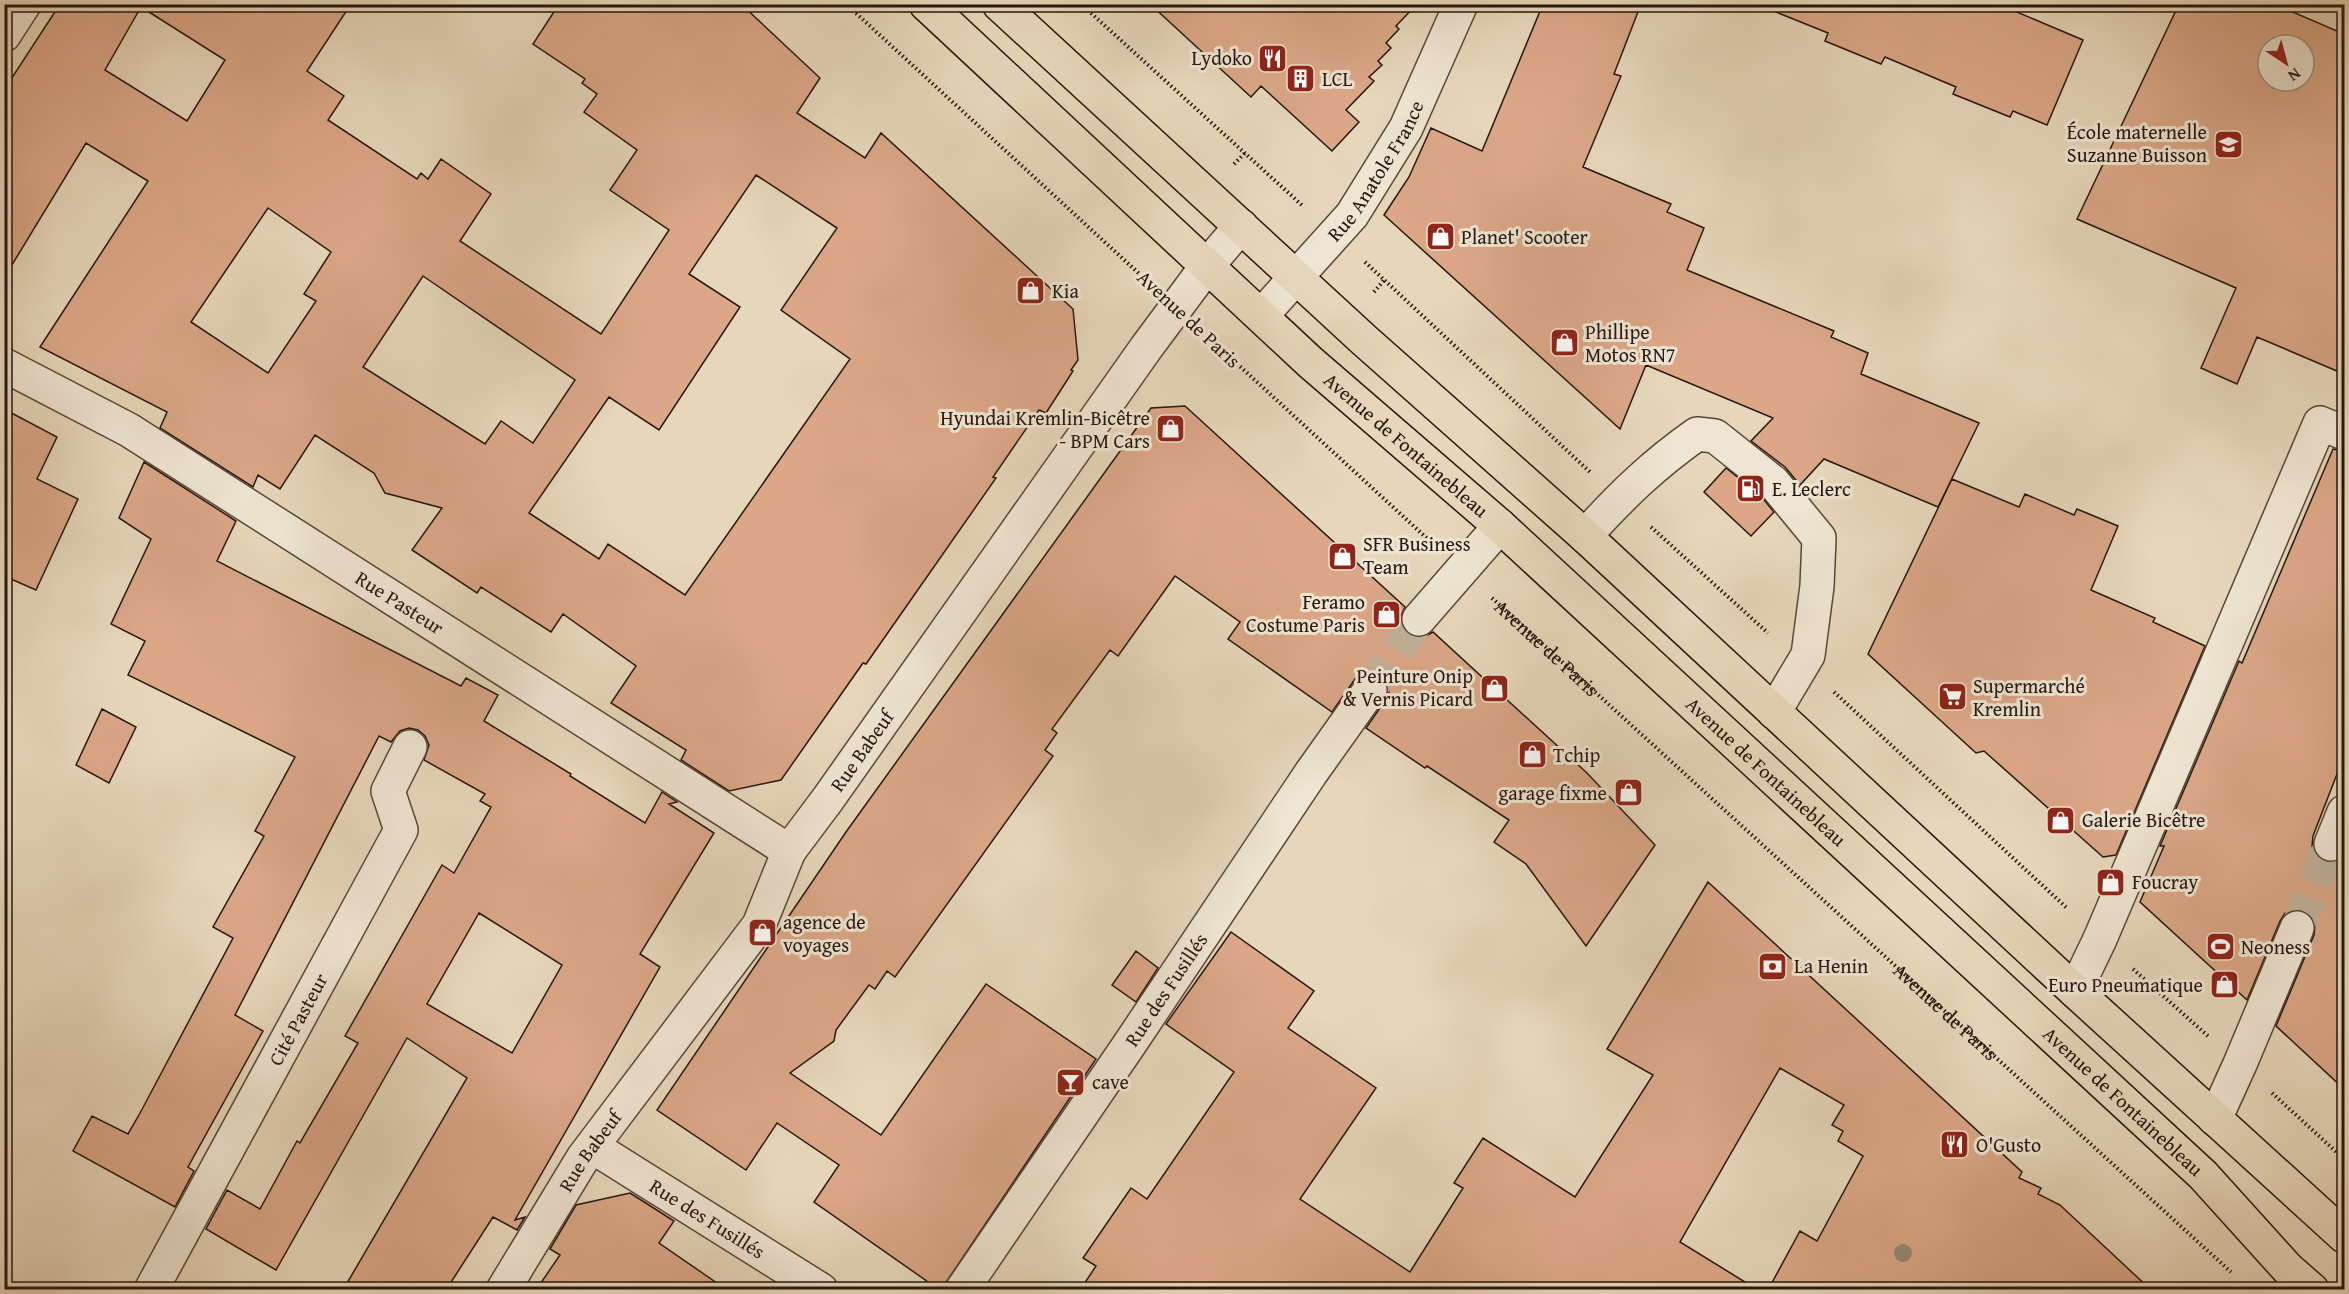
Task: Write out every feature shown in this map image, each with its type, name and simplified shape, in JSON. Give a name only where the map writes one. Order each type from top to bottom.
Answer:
[{"type":"main road","points":[[926,4],[1207,266]]},
{"type":"main road","points":[[999,4],[1300,281],[1585,536],[2344,1236]]},
{"type":"main road","name":"Avenue de Fontainebleau","points":[[1207,266],[1316,368],[1500,526],[2203,1175],[2288,1269],[2312,1290]]},
{"type":"street","points":[[4,35],[24,4]]},
{"type":"street","name":"Rue Anatole France","points":[[1261,316],[1300,281],[1352,215],[1406,128],[1461,4]]},
{"type":"street","name":"Rue Babeuf","points":[[503,1290],[583,1158],[759,925],[789,851],[1146,348],[1207,266],[1241,226]]},
{"type":"street","name":"Rue Pasteur","points":[[4,365],[129,430],[789,851]]},
{"type":"street","points":[[2076,991],[2320,423],[2344,433]]},
{"type":"street","points":[[1585,536],[1619,499],[1661,460],[1697,434],[1715,436],[1773,482],[1820,538],[1817,586],[1808,655],[1774,712]]},
{"type":"street","points":[[1419,619],[1500,526]]},
{"type":"street","name":"Rue des Fusillés","points":[[962,1290],[1370,690]]},
{"type":"street","name":"Cité Pasteur","points":[[151,1290],[401,830],[388,791],[410,747]]},
{"type":"street","points":[[2331,844],[2344,812]]},
{"type":"street","points":[[2215,1119],[2297,928]]},
{"type":"street","name":"Rue des Fusillés","points":[[593,1147],[821,1290]]},
{"type":"path","name":"Avenue de Paris","points":[[846,4],[1461,570],[2232,1273]]},
{"type":"path","points":[[1081,4],[1385,279],[1619,499],[1804,665],[2100,939],[2344,1159]]},
{"type":"building","points":[[60,4],[351,4],[307,71],[344,96],[328,120],[417,179],[421,173],[428,179],[441,159],[491,194],[460,241],[601,334],[669,230],[610,190],[637,150],[584,112],[597,94],[582,83],[585,79],[533,44],[559,4],[741,4],[820,78],[797,113],[865,158],[881,133],[1073,309],[1078,360],[1046,413],[1039,410],[993,477],[996,478],[866,664],[863,663],[781,780],[729,791],[681,760],[686,750],[611,703],[636,666],[563,614],[551,632],[481,587],[477,593],[412,550],[442,508],[385,493],[374,473],[315,435],[280,489],[258,475],[253,487],[160,428],[167,412],[40,347],[148,181],[86,143],[4,278],[4,90]],"holes":[[[141,7],[225,60],[187,121],[105,70]],[[756,175],[837,228],[781,310],[850,359],[685,595],[608,544],[599,559],[529,513],[609,397],[659,430],[740,307],[689,274]],[[268,208],[331,252],[304,294],[316,301],[268,373],[191,322]],[[423,276],[575,380],[533,443],[501,421],[485,444],[363,367]]]},
{"type":"building","name":"LCL","points":[[1150,4],[1417,4],[1396,26],[1399,29],[1386,43],[1391,48],[1378,61],[1382,65],[1369,77],[1374,81],[1346,110],[1359,122],[1332,151],[1261,86],[1251,97]]},
{"type":"building","points":[[1543,4],[1641,4],[1614,74],[1621,76],[1583,167],[1671,204],[1667,212],[1704,228],[1687,270],[1834,331],[1831,337],[1868,353],[1861,374],[1979,423],[1938,507],[1824,459],[1800,485],[1785,467],[1751,441],[1773,418],[1646,365],[1620,429],[1384,215],[1409,177],[1431,128],[1482,151]]},
{"type":"building","points":[[1761,4],[1998,4],[2083,40],[2047,125],[2013,111],[2010,117],[1953,94],[1956,87],[1885,57],[1881,64],[1825,41],[1828,33],[1761,6]]},
{"type":"building","name":"École maternelle Suzanne Buisson","points":[[2179,4],[2274,4],[2344,34],[2344,374],[2257,337],[2237,384],[2201,368],[2236,288],[2077,219]]},
{"type":"building","points":[[1185,406],[1405,607],[1401,616],[1402,626],[1406,633],[1416,637],[1426,636],[1433,632],[1587,773],[1655,845],[1586,946],[1526,864],[1494,842],[1509,820],[1366,728],[1389,692],[1387,683],[1381,675],[1372,671],[1362,673],[1355,679],[1332,712],[1228,639],[1240,622],[1175,576],[1118,656],[1110,650],[1052,729],[1057,733],[1045,750],[1053,756],[895,977],[887,971],[875,989],[869,985],[836,1030],[834,1041],[790,1073],[881,1135],[986,984],[1096,1059],[945,1284],[931,1284],[814,1202],[839,1165],[777,1123],[746,1170],[657,1110],[846,832],[1151,408]]},
{"type":"building","points":[[4,409],[57,437],[37,479],[78,499],[36,590],[4,576]]},
{"type":"building","points":[[2333,449],[2344,451],[2344,756],[2313,836],[2312,846],[2317,856],[2325,862],[2334,862],[2344,856],[2344,1089],[2276,1026],[2314,935],[2315,925],[2312,916],[2295,909],[2285,913],[2247,1000],[2140,902],[2164,846],[2160,846],[2239,661],[2242,663]]},
{"type":"building","points":[[144,462],[236,521],[217,561],[461,686],[466,678],[498,695],[484,721],[645,823],[662,792],[677,802],[669,804],[714,833],[640,954],[660,967],[515,1220],[525,1217],[517,1230],[493,1217],[446,1290],[343,1290],[467,1078],[407,1038],[276,1270],[206,1229],[227,1190],[260,1209],[297,1141],[300,1143],[358,1043],[345,1036],[442,865],[454,873],[491,807],[480,801],[485,794],[424,760],[429,745],[425,736],[418,730],[409,728],[400,731],[391,742],[379,736],[235,1015],[263,1031],[188,1167],[194,1171],[175,1207],[73,1151],[92,1116],[128,1134],[139,1115],[233,938],[213,927],[264,836],[255,831],[295,757],[128,675],[145,641],[111,624],[151,539],[119,518]],"holes":[[[479,913],[562,965],[512,1053],[427,1004]]]},
{"type":"building","points":[[1726,468],[1760,495],[1774,512],[1751,536],[1704,492]]},
{"type":"building","points":[[1952,479],[2019,507],[2025,494],[2074,515],[2077,509],[2118,526],[2091,590],[2155,618],[2153,622],[2205,646],[2116,855],[2103,857],[1984,751],[1976,753],[1868,654]]},
{"type":"building","points":[[102,709],[136,727],[109,783],[76,765]]},
{"type":"building","points":[[1708,882],[2022,1172],[2019,1178],[2041,1188],[2038,1194],[2060,1205],[2151,1290],[1768,1290],[1800,1231],[1817,1241],[1863,1156],[1838,1141],[1843,1131],[1832,1125],[1844,1105],[1780,1068],[1680,1242],[1758,1290],[1080,1290],[1096,1266],[1083,1258],[1131,1188],[1147,1199],[1234,1072],[1166,1024],[1231,932],[1314,991],[1288,1028],[1376,1088],[1300,1199],[1410,1272],[1463,1188],[1454,1183],[1483,1138],[1575,1197],[1653,1075],[1607,1049]]},
{"type":"building","points":[[1136,951],[1158,968],[1136,1002],[1112,985]]},
{"type":"building","points":[[630,1193],[674,1221],[659,1243],[727,1290],[536,1290],[560,1255],[550,1249],[576,1205]]},
{"type":"tunnel","points":[[1370,690],[1419,619]]},
{"type":"tunnel","points":[[2297,928],[2331,844]]},
{"type":"place","name":"Lydoko","points":[[1273,58]]},
{"type":"place","name":"LCL","points":[[1301,79]]},
{"type":"place","name":"École maternelle Suzanne Buisson","points":[[2228,144]]},
{"type":"place","name":"Planet' Scooter","points":[[1440,237]]},
{"type":"place","name":"Kia","points":[[1031,291]]},
{"type":"place","name":"Phillipe Motos RN7","points":[[1564,343]]},
{"type":"place","name":"Hyundai Kremlin-Bicêtre - BPM Cars","points":[[1171,429]]},
{"type":"place","name":"E. Leclerc","points":[[1751,489]]},
{"type":"place","name":"SFR Business Team","points":[[1342,556]]},
{"type":"place","name":"Feramo Costume Paris","points":[[1386,614]]},
{"type":"place","name":"Peinture Onip & Vernis Picard","points":[[1494,688]]},
{"type":"place","name":"Supermarché Kremlin","points":[[1952,697]]},
{"type":"place","name":"Tchip","points":[[1532,755]]},
{"type":"place","name":"garage fixme","points":[[1628,793]]},
{"type":"place","name":"Galerie Bicêtre","points":[[2061,820]]},
{"type":"place","name":"Foucray","points":[[2111,882]]},
{"type":"place","name":"agence de voyages","points":[[762,933]]},
{"type":"place","name":"Neoness","points":[[2220,947]]},
{"type":"place","name":"La Henin","points":[[1773,966]]},
{"type":"place","name":"Euro Pneumatique","points":[[2224,985]]},
{"type":"place","name":"cave","points":[[1071,1082]]},
{"type":"place","name":"O'Gusto","points":[[1955,1145]]}]
